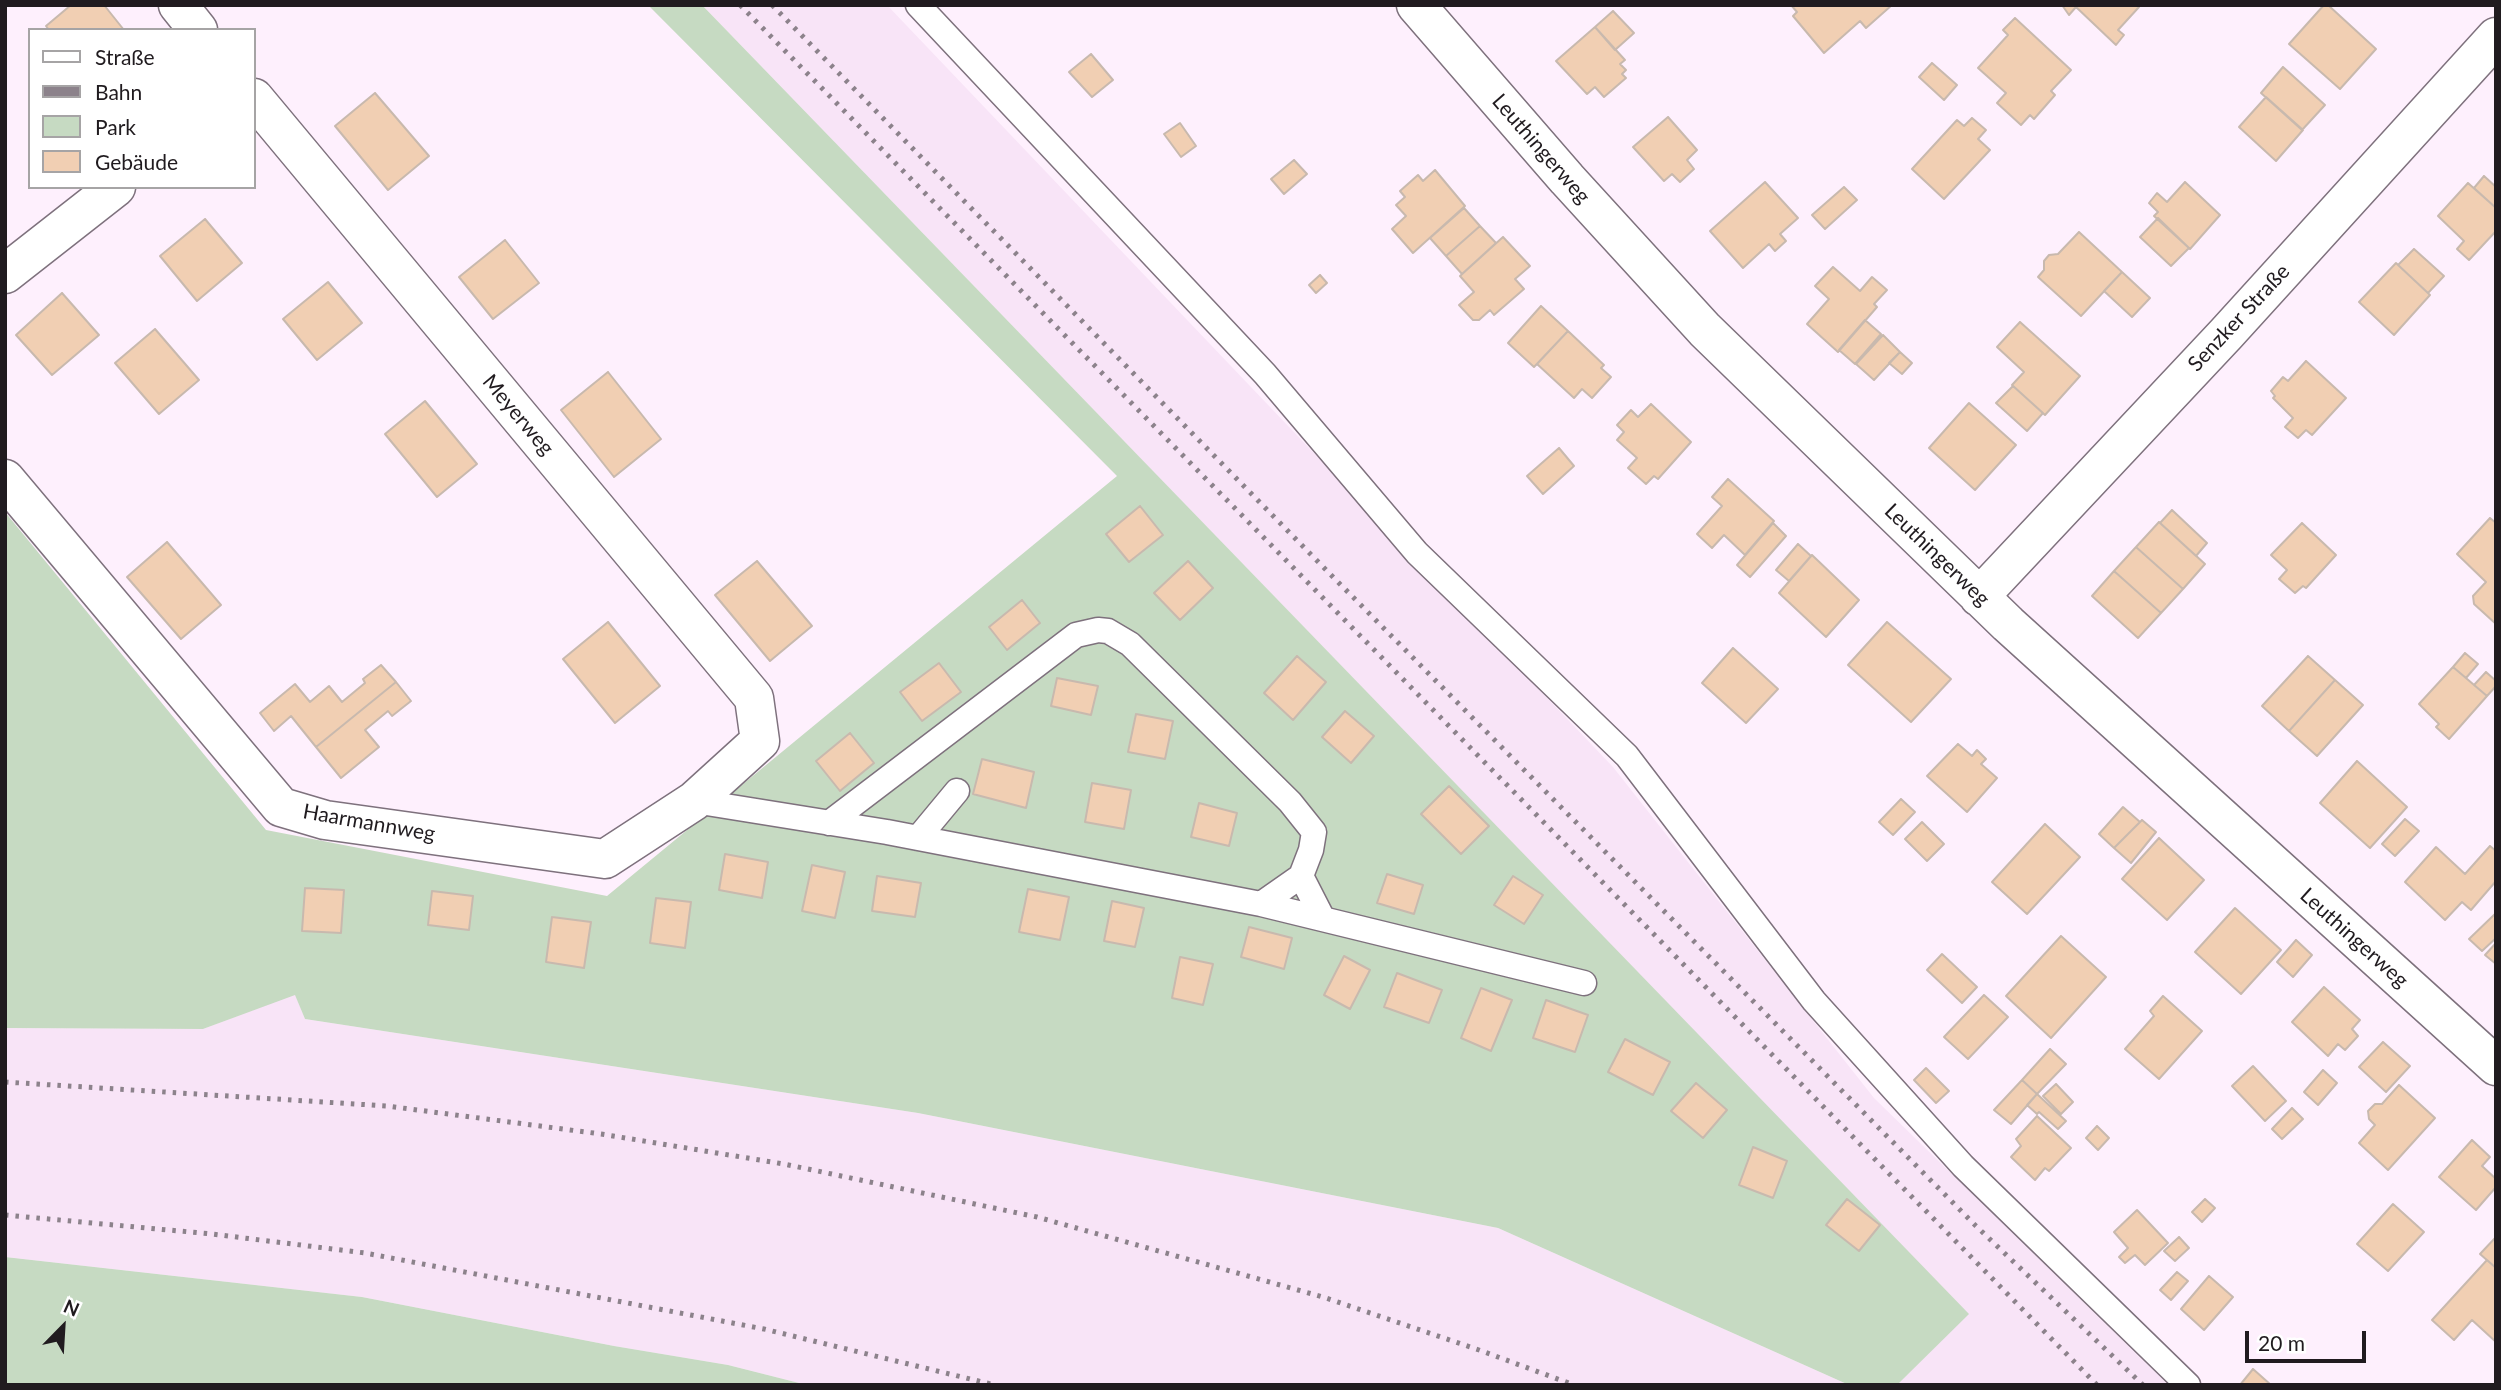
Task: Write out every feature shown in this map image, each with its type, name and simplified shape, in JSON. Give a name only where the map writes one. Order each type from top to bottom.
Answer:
[{"type":"street","points":[[178,5],[196,28]]},
{"type":"street","name":"Leuthingerweg","points":[[1416,5],[1567,179],[1705,330],[1979,597],[2496,1066]]},
{"type":"street","name":"Senzker Straße","points":[[1979,597],[2226,334],[2496,37]]},
{"type":"street","name":"Meyerweg","points":[[256,100],[754,698],[760,741]]},
{"type":"street","points":[[5,274],[113,189]]},
{"type":"street","name":"Haarmannweg","points":[[5,479],[281,807],[324,820],[605,859],[694,800],[760,741]]},
{"type":"lane","points":[[918,5],[1265,374],[1417,553],[1627,756],[1814,1001],[1962,1166],[2188,1385]]},
{"type":"lane","points":[[829,823],[1076,635],[1108,631],[1130,644],[1290,802],[1314,832],[1311,850],[1301,876],[1261,904]]},
{"type":"lane","points":[[918,838],[957,791]]},
{"type":"lane","points":[[694,800],[918,838],[1261,904],[1584,983]]},
{"type":"lane","points":[[1301,876],[1323,919]]},
{"type":"shaded area","points":[[702,5],[887,5],[1613,767],[1874,1098],[2168,1385],[1897,1385],[1968,1314]]},
{"type":"shaded area","points":[[295,994],[305,1019],[918,1113],[1498,1228],[1849,1385],[807,1385],[728,1365],[614,1346],[362,1297],[5,1257],[5,1028],[203,1029]]},
{"type":"green space","points":[[648,5],[702,5],[1969,1314],[1897,1385],[1849,1385],[1498,1228],[918,1113],[305,1019],[295,995],[203,1029],[5,1028],[5,512],[266,830],[607,896],[1117,476]]},
{"type":"green space","points":[[5,1257],[362,1297],[614,1346],[728,1365],[807,1385],[5,1385]]},
{"type":"building","points":[[71,5],[104,5],[122,28],[48,28],[46,26]]},
{"type":"building","points":[[1791,5],[1892,5],[1866,28],[1860,21],[1824,53],[1793,16],[1797,12]]},
{"type":"building","points":[[2062,5],[2139,7],[2118,30],[2124,35],[2116,45],[2076,7],[2069,15]]},
{"type":"building","points":[[2324,5],[2328,5],[2376,49],[2340,89],[2289,44]]},
{"type":"building","points":[[1613,11],[1634,33],[1615,50],[1595,27]]},
{"type":"building","points":[[2015,18],[2071,70],[2051,91],[2055,95],[2034,119],[2030,115],[2021,125],[1997,103],[2006,93],[1978,68],[2008,35],[2003,30]]},
{"type":"building","points":[[1595,27],[1625,60],[1620,64],[1626,70],[1622,74],[1626,78],[1604,97],[1595,87],[1587,94],[1556,61]]},
{"type":"building","points":[[1091,54],[1113,80],[1092,97],[1069,72]]},
{"type":"building","points":[[1932,63],[1957,85],[1944,100],[1919,77]]},
{"type":"building","points":[[2283,67],[2325,105],[2302,130],[2261,93]]},
{"type":"building","points":[[375,93],[429,156],[388,190],[335,126]]},
{"type":"building","points":[[2266,97],[2303,130],[2276,161],[2239,127]]},
{"type":"building","points":[[1668,117],[1697,150],[1687,160],[1694,169],[1680,182],[1672,174],[1664,181],[1633,147]]},
{"type":"building","points":[[1972,118],[1986,130],[1978,139],[1990,150],[1944,199],[1912,169],[1957,120],[1964,126]]},
{"type":"building","points":[[1180,123],[1196,146],[1181,157],[1164,134]]},
{"type":"building","points":[[1294,160],[1307,174],[1284,194],[1271,179]]},
{"type":"building","points":[[1435,170],[1465,206],[1413,253],[1392,229],[1406,216],[1396,205],[1405,197],[1400,191],[1418,175],[1423,181]]},
{"type":"building","points":[[2484,176],[2496,187],[2496,208],[2474,188]]},
{"type":"building","points":[[1765,182],[1798,218],[1780,234],[1786,241],[1775,251],[1769,244],[1743,268],[1710,231]]},
{"type":"building","points":[[2185,182],[2220,215],[2190,249],[2154,216],[2158,212],[2149,203],[2157,193],[2167,202]]},
{"type":"building","points":[[2468,183],[2496,208],[2496,231],[2469,260],[2457,249],[2464,241],[2438,216]]},
{"type":"building","points":[[1844,187],[1857,200],[1825,229],[1812,215]]},
{"type":"building","points":[[1464,208],[1480,226],[1446,256],[1430,238]]},
{"type":"building","points":[[2158,218],[2189,248],[2171,266],[2140,237]]},
{"type":"building","points":[[205,219],[242,263],[197,301],[160,256]]},
{"type":"building","points":[[1480,226],[1496,243],[1462,274],[1446,256]]},
{"type":"building","points":[[2079,232],[2122,272],[2081,316],[2038,277],[2044,270],[2044,261],[2049,255],[2058,254]]},
{"type":"building","points":[[1503,237],[1530,266],[1515,279],[1524,289],[1494,315],[1490,310],[1479,320],[1473,320],[1459,305],[1474,292],[1460,276]]},
{"type":"building","points":[[505,240],[539,283],[493,319],[459,277]]},
{"type":"building","points":[[2414,249],[2444,276],[2428,293],[2398,265]]},
{"type":"building","points":[[2396,263],[2430,295],[2394,335],[2359,302]]},
{"type":"building","points":[[1833,267],[1860,291],[1872,277],[1887,290],[1874,304],[1877,307],[1838,352],[1807,324],[1829,299],[1815,286]]},
{"type":"building","points":[[2122,272],[2150,298],[2132,317],[2104,291]]},
{"type":"building","points":[[1320,275],[1327,283],[1316,293],[1309,285]]},
{"type":"building","points":[[328,282],[362,323],[317,360],[283,319]]},
{"type":"building","points":[[62,293],[99,335],[52,375],[16,335]]},
{"type":"building","points":[[1541,306],[1568,331],[1534,367],[1508,343]]},
{"type":"building","points":[[1865,320],[1881,334],[1855,364],[1839,350]]},
{"type":"building","points":[[2020,322],[2080,376],[2045,415],[2012,385],[2024,372],[1997,347]]},
{"type":"building","points":[[155,329],[199,380],[159,414],[115,363]]},
{"type":"building","points":[[1568,331],[1604,365],[1601,368],[1611,377],[1592,398],[1582,389],[1574,398],[1537,364]]},
{"type":"building","points":[[1883,335],[1900,352],[1874,380],[1856,364]]},
{"type":"building","points":[[1900,352],[1912,363],[1902,374],[1889,363]]},
{"type":"building","points":[[2306,361],[2346,398],[2312,435],[2306,430],[2298,438],[2285,427],[2293,418],[2273,398],[2275,396],[2271,391],[2283,377],[2288,381]]},
{"type":"building","points":[[608,372],[661,439],[614,477],[561,410]]},
{"type":"building","points":[[2013,386],[2043,413],[2027,431],[1996,403]]},
{"type":"building","points":[[425,401],[477,464],[437,497],[385,434]]},
{"type":"building","points":[[1969,403],[2016,445],[1975,490],[1929,448]]},
{"type":"building","points":[[1651,404],[1691,442],[1658,479],[1654,476],[1646,484],[1628,468],[1637,458],[1617,440],[1624,432],[1617,425],[1631,410],[1638,417]]},
{"type":"building","points":[[1559,448],[1574,466],[1543,494],[1527,476]]},
{"type":"building","points":[[1728,479],[1774,521],[1745,555],[1724,535],[1712,548],[1697,534],[1722,506],[1712,497]]},
{"type":"building","points":[[1140,506],[1163,535],[1129,562],[1106,534]]},
{"type":"building","points":[[2172,510],[2207,543],[2196,556],[2160,523]]},
{"type":"building","points":[[2490,518],[2496,523],[2496,624],[2474,604],[2473,596],[2486,582],[2457,554]]},
{"type":"building","points":[[2159,522],[2205,564],[2183,589],[2136,547]]},
{"type":"building","points":[[1773,523],[1786,536],[1750,577],[1737,565]]},
{"type":"building","points":[[2302,523],[2336,555],[2306,588],[2303,586],[2295,593],[2279,579],[2287,570],[2271,555]]},
{"type":"building","points":[[167,542],[221,605],[181,639],[127,577]]},
{"type":"building","points":[[1798,544],[1811,556],[1789,581],[1776,570]]},
{"type":"building","points":[[2136,547],[2183,589],[2161,613],[2114,571]]},
{"type":"building","points":[[1812,555],[1859,600],[1826,637],[1779,593]]},
{"type":"building","points":[[757,561],[812,626],[770,661],[715,595]]},
{"type":"building","points":[[1188,561],[1213,588],[1180,620],[1154,593]]},
{"type":"building","points":[[2114,571],[2161,613],[2138,638],[2092,596]]},
{"type":"building","points":[[1022,600],[1040,623],[1007,650],[989,627]]},
{"type":"building","points":[[608,622],[660,686],[615,723],[563,659]]},
{"type":"building","points":[[1887,622],[1951,679],[1911,722],[1848,665]]},
{"type":"building","points":[[1733,648],[1778,689],[1746,723],[1702,683]]},
{"type":"building","points":[[2465,653],[2478,664],[2466,678],[2453,667]]},
{"type":"building","points":[[1297,656],[1326,682],[1293,720],[1264,693]]},
{"type":"building","points":[[2308,656],[2335,680],[2289,731],[2262,706]]},
{"type":"building","points":[[939,663],[961,692],[922,721],[900,692]]},
{"type":"building","points":[[381,665],[396,682],[316,747],[291,716],[274,731],[260,713],[295,684],[310,702],[329,686],[342,702],[365,683],[363,679]]},
{"type":"building","points":[[2453,667],[2487,696],[2449,739],[2436,727],[2439,724],[2419,704]]},
{"type":"building","points":[[2486,672],[2496,681],[2496,686],[2487,696],[2474,685]]},
{"type":"building","points":[[1057,678],[1098,686],[1091,715],[1051,706]]},
{"type":"building","points":[[2335,680],[2363,705],[2317,756],[2289,731]]},
{"type":"building","points":[[396,682],[411,701],[392,716],[388,711],[365,730],[379,747],[341,778],[316,747]]},
{"type":"building","points":[[1345,711],[1374,736],[1351,763],[1322,737]]},
{"type":"building","points":[[1136,714],[1173,721],[1165,759],[1128,752]]},
{"type":"building","points":[[850,733],[874,763],[840,791],[816,761]]},
{"type":"building","points":[[1958,744],[1972,756],[1977,750],[1986,759],[1981,764],[1997,778],[1967,812],[1927,776]]},
{"type":"building","points":[[982,759],[1034,772],[1026,808],[973,794]]},
{"type":"building","points":[[2357,761],[2407,807],[2370,848],[2320,803]]},
{"type":"building","points":[[1092,783],[1131,790],[1124,829],[1085,822]]},
{"type":"building","points":[[1449,786],[1489,826],[1461,854],[1421,814]]},
{"type":"building","points":[[1901,799],[1915,812],[1893,835],[1879,822]]},
{"type":"building","points":[[1199,803],[1237,813],[1229,846],[1191,837]]},
{"type":"building","points":[[2123,807],[2140,822],[2114,848],[2099,834]]},
{"type":"building","points":[[2405,819],[2419,831],[2395,856],[2382,844]]},
{"type":"building","points":[[2142,820],[2156,832],[2131,863],[2114,848]]},
{"type":"building","points":[[1922,822],[1944,844],[1927,861],[1905,839]]},
{"type":"building","points":[[2045,824],[2080,857],[2027,914],[1992,882]]},
{"type":"building","points":[[2159,838],[2204,880],[2167,920],[2122,879]]},
{"type":"building","points":[[2490,846],[2496,851],[2496,881],[2471,910],[2462,902],[2445,920],[2405,882],[2436,847],[2465,874]]},
{"type":"building","points":[[725,854],[768,862],[762,898],[719,890]]},
{"type":"building","points":[[812,865],[845,872],[835,918],[802,911]]},
{"type":"building","points":[[1387,874],[1423,885],[1414,914],[1377,903]]},
{"type":"building","points":[[877,876],[921,883],[915,917],[872,911]]},
{"type":"building","points":[[1513,876],[1543,895],[1524,924],[1494,905]]},
{"type":"building","points":[[305,888],[344,890],[341,933],[302,931]]},
{"type":"building","points":[[1028,889],[1069,897],[1060,940],[1019,932]]},
{"type":"building","points":[[432,891],[473,896],[469,930],[428,925]]},
{"type":"building","points":[[656,898],[691,902],[685,948],[650,943]]},
{"type":"building","points":[[1112,901],[1144,908],[1135,947],[1104,941]]},
{"type":"building","points":[[2235,908],[2281,950],[2241,994],[2195,952]]},
{"type":"building","points":[[2496,913],[2496,938],[2482,951],[2469,939]]},
{"type":"building","points":[[552,917],[591,922],[584,968],[546,962]]},
{"type":"building","points":[[1249,927],[1292,938],[1284,969],[1241,957]]},
{"type":"building","points":[[2061,936],[2106,977],[2051,1038],[2006,996]]},
{"type":"building","points":[[2296,940],[2312,955],[2293,977],[2277,962]]},
{"type":"building","points":[[2496,943],[2496,964],[2485,955]]},
{"type":"building","points":[[1942,954],[1977,987],[1962,1003],[1927,970]]},
{"type":"building","points":[[1344,956],[1370,970],[1350,1009],[1324,995]]},
{"type":"building","points":[[1180,957],[1213,964],[1203,1005],[1172,998]]},
{"type":"building","points":[[1397,973],[1442,990],[1429,1023],[1384,1007]]},
{"type":"building","points":[[2324,987],[2360,1020],[2352,1029],[2358,1036],[2345,1050],[2338,1044],[2328,1056],[2292,1022]]},
{"type":"building","points":[[1481,988],[1512,1000],[1491,1051],[1461,1038]]},
{"type":"building","points":[[1984,995],[2008,1017],[1968,1059],[1944,1037]]},
{"type":"building","points":[[2163,996],[2202,1031],[2159,1079],[2125,1049],[2154,1016],[2150,1011]]},
{"type":"building","points":[[1546,1000],[1588,1015],[1575,1052],[1533,1038]]},
{"type":"building","points":[[1625,1039],[1670,1062],[1653,1095],[1608,1072]]},
{"type":"building","points":[[2383,1042],[2410,1066],[2386,1092],[2359,1067]]},
{"type":"building","points":[[2050,1049],[2066,1064],[2037,1094],[2022,1080]]},
{"type":"building","points":[[2253,1066],[2286,1101],[2265,1121],[2232,1086]]},
{"type":"building","points":[[1926,1068],[1949,1091],[1936,1103],[1914,1080]]},
{"type":"building","points":[[2323,1070],[2337,1083],[2318,1105],[2304,1092]]},
{"type":"building","points":[[2022,1080],[2037,1094],[2011,1124],[1994,1110]]},
{"type":"building","points":[[1696,1083],[1727,1110],[1703,1138],[1671,1111]]},
{"type":"building","points":[[2056,1084],[2073,1102],[2061,1114],[2043,1096]]},
{"type":"building","points":[[2399,1085],[2435,1118],[2388,1170],[2359,1143],[2375,1125],[2369,1119],[2368,1111],[2375,1104],[2382,1104]]},
{"type":"building","points":[[2037,1094],[2066,1121],[2058,1129],[2027,1105]]},
{"type":"building","points":[[2292,1108],[2303,1119],[2282,1139],[2272,1129]]},
{"type":"building","points":[[2037,1116],[2071,1148],[2049,1171],[2045,1168],[2035,1180],[2011,1157],[2021,1146],[2016,1139]]},
{"type":"building","points":[[2097,1126],[2109,1138],[2098,1150],[2086,1138]]},
{"type":"building","points":[[2472,1140],[2490,1157],[2482,1166],[2496,1179],[2496,1187],[2476,1210],[2439,1177]]},
{"type":"building","points":[[1753,1147],[1787,1161],[1773,1198],[1739,1185]]},
{"type":"building","points":[[1847,1199],[1880,1225],[1859,1251],[1826,1225]]},
{"type":"building","points":[[2205,1199],[2215,1208],[2202,1222],[2192,1212]]},
{"type":"building","points":[[2393,1204],[2424,1232],[2388,1271],[2357,1244]]},
{"type":"building","points":[[2137,1210],[2168,1243],[2145,1265],[2135,1255],[2125,1263],[2119,1257],[2128,1248],[2114,1232]]},
{"type":"building","points":[[2179,1237],[2189,1248],[2175,1261],[2164,1251]]},
{"type":"building","points":[[2496,1237],[2496,1268],[2480,1254]]},
{"type":"building","points":[[2487,1260],[2496,1268],[2496,1342],[2472,1320],[2454,1340],[2432,1320]]},
{"type":"building","points":[[2177,1272],[2188,1281],[2171,1300],[2160,1290]]},
{"type":"building","points":[[2209,1276],[2233,1297],[2204,1330],[2181,1309]]},
{"type":"building","points":[[2253,1369],[2271,1385],[2240,1385]]},
{"type":"railway","points":[[740,5],[2097,1385]]},
{"type":"railway","points":[[772,5],[1337,581],[1976,1226],[2143,1385]]},
{"type":"railway","points":[[5,1082],[387,1106],[601,1134],[784,1164],[1037,1217],[1323,1297],[1574,1385]]},
{"type":"railway","points":[[5,1215],[212,1234],[365,1253],[764,1329],[995,1385]]}]
